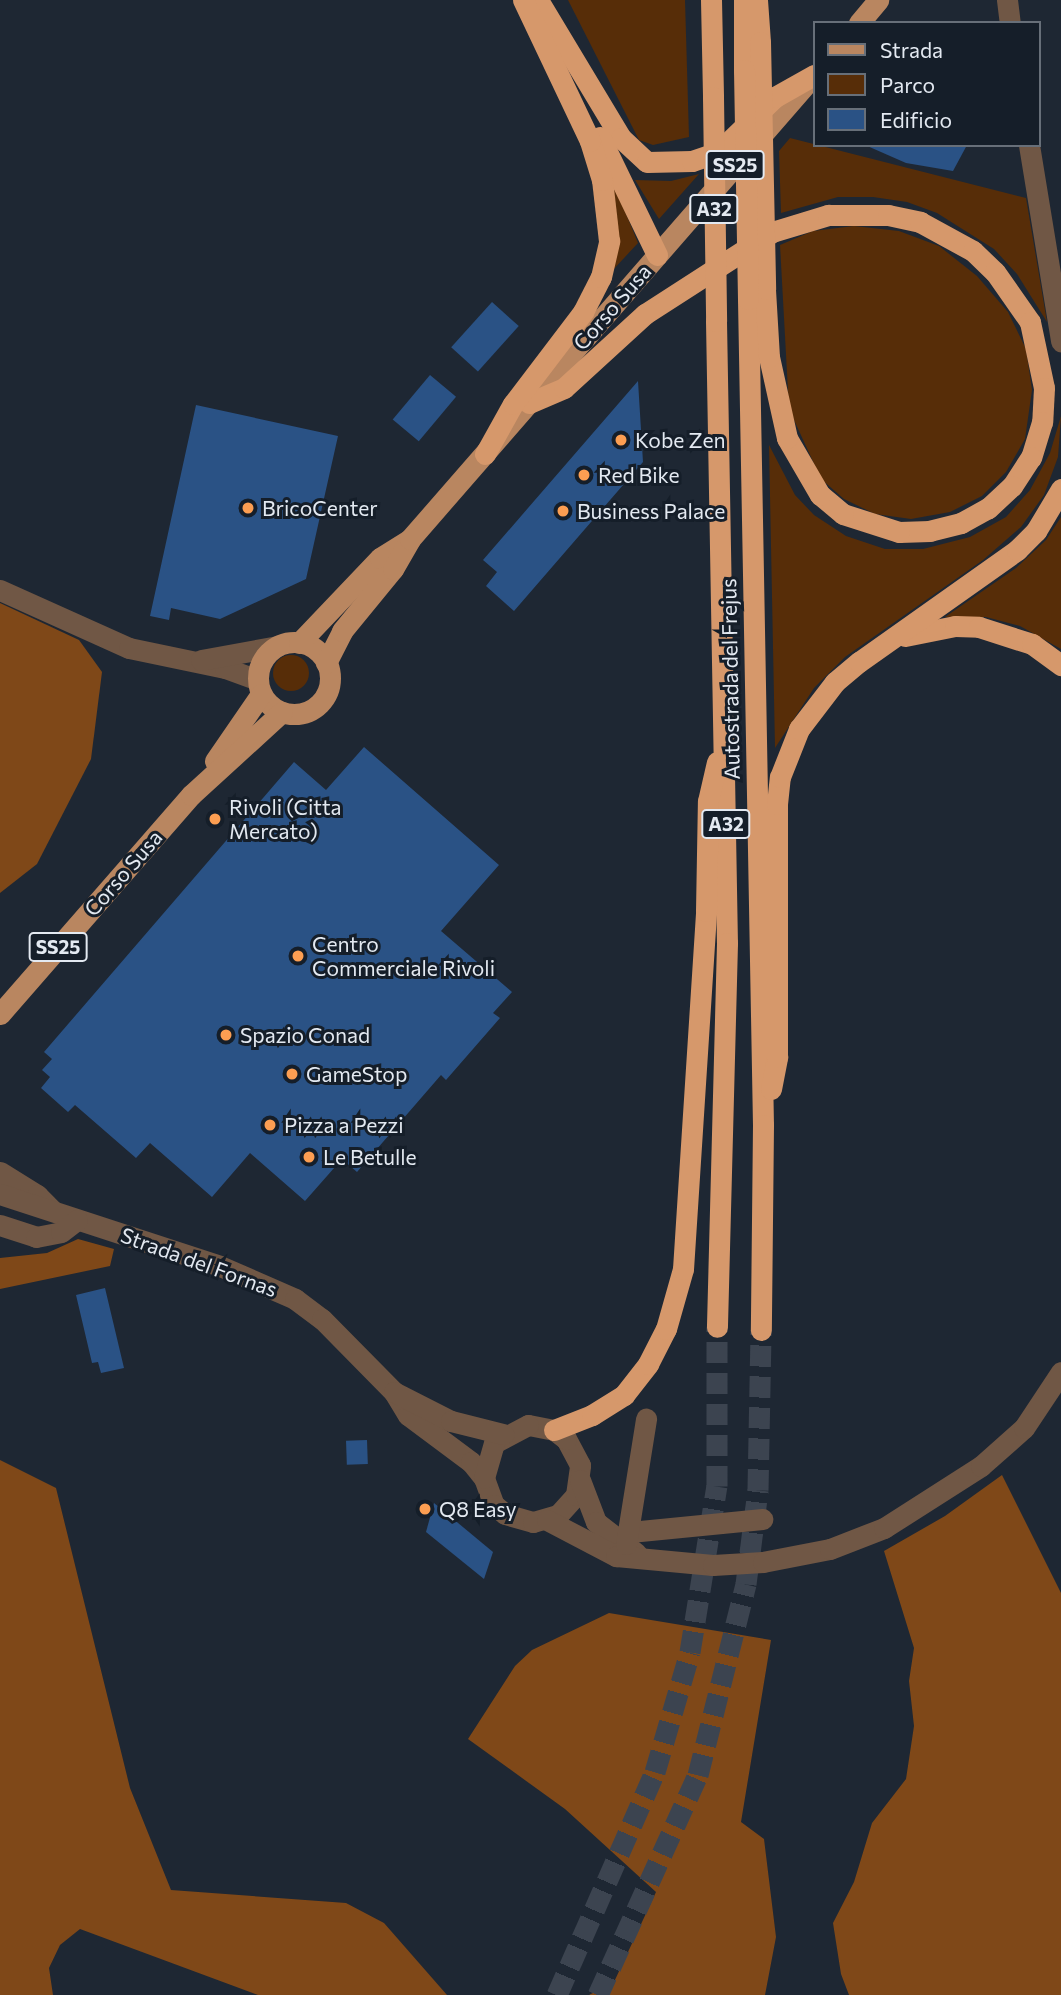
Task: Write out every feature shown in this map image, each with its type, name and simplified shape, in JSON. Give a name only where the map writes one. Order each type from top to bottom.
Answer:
[{"type":"highway","points":[[485,454],[513,404],[583,312],[601,278],[609,240],[602,180],[590,141],[523,0]]},
{"type":"highway","points":[[538,0],[553,30],[621,138],[648,162],[692,161],[718,152],[775,97],[813,76]]},
{"type":"highway","name":"Autostrada del Frejus","points":[[711,0],[724,729],[726,1065],[717,1327]]},
{"type":"highway","name":"Autostrada del Frejus","points":[[744,0],[744,70],[757,294],[763,1125],[761,1330]]},
{"type":"highway","points":[[529,402],[564,388],[645,314],[772,232],[828,215],[888,215],[929,226],[973,251],[995,272],[1030,322],[1044,388],[1042,422],[1031,457],[1012,486],[988,508],[961,523],[930,531],[899,532],[843,513],[821,495],[787,438],[757,294],[760,42],[757,0]]},
{"type":"highway","points":[[553,30],[566,68],[657,255]]},
{"type":"highway","points":[[763,1125],[777,1057],[775,888],[780,777],[799,729],[815,704],[835,682],[1017,550],[1035,531],[1061,489]]},
{"type":"highway","points":[[890,640],[929,629],[979,627],[1032,644],[1061,665]]},
{"type":"highway","points":[[554,1430],[592,1415],[624,1395],[649,1364],[666,1329],[683,1269],[706,911],[708,801],[724,729]]},
{"type":"main road","points":[[861,21],[878,0]]},
{"type":"main road","name":"Corso Susa","points":[[326,663],[342,631],[393,569],[410,539],[813,76]]},
{"type":"main road","name":"Corso Susa","points":[[288,644],[380,558],[410,539]]},
{"type":"main road","points":[[288,644],[317,652],[326,663]]},
{"type":"main road","name":"SS25","points":[[260,687],[263,660],[288,644]]},
{"type":"main road","name":"SS25","points":[[282,712],[302,713],[320,702],[329,683],[326,663]]},
{"type":"main road","name":"Corso Susa","points":[[191,795],[260,687]]},
{"type":"main road","points":[[260,687],[282,712]]},
{"type":"main road","name":"Corso Susa","points":[[0,1014],[191,795],[282,712]]},
{"type":"street","points":[[1007,0],[1010,21]]},
{"type":"street","points":[[1030,147],[1061,341]]},
{"type":"street","points":[[0,590],[129,648],[196,661],[260,687]]},
{"type":"street","points":[[196,661],[288,644]]},
{"type":"street","name":"Strada del Fornas","points":[[0,1172],[32,1191],[53,1211]]},
{"type":"street","points":[[0,1183],[32,1191]]},
{"type":"street","name":"Strada del Fornas","points":[[0,1194],[274,1286],[322,1319],[394,1392],[408,1415],[459,1451],[484,1478]]},
{"type":"street","points":[[0,1225],[36,1237],[61,1232],[77,1220]]},
{"type":"street","points":[[580,1480],[569,1506],[547,1520],[519,1521],[505,1514],[491,1498],[484,1478],[488,1454],[503,1434],[528,1425],[554,1430],[575,1451],[580,1480],[596,1522],[632,1545],[713,1565],[763,1562],[830,1549],[884,1528],[944,1492],[1006,1445],[1038,1409],[1061,1372]]},
{"type":"street","name":"Strada del Fornas","points":[[394,1392],[451,1421],[503,1434]]},
{"type":"street","points":[[632,1545],[646,1419]]},
{"type":"street","points":[[547,1520],[603,1552],[762,1519]]},
{"type":"green space","points":[[568,0],[685,0],[689,137],[653,145],[639,140]]},
{"type":"green space","points":[[790,138],[813,144],[813,147],[825,147],[1026,198],[1047,322],[1017,274],[994,249],[937,213],[907,202],[873,197],[838,197],[781,213],[779,151]]},
{"type":"green space","points":[[699,174],[659,219],[635,180],[671,181]]},
{"type":"green space","points":[[611,177],[638,243],[612,271],[618,234]]},
{"type":"green space","points":[[854,226],[899,231],[939,246],[977,276],[1008,312],[1026,349],[1032,390],[1025,439],[1006,472],[982,496],[950,512],[911,519],[875,514],[844,499],[821,479],[789,409],[780,245],[813,231]]},
{"type":"green space","points":[[1061,416],[1058,457],[1044,495],[1021,527],[983,560],[845,657],[814,688],[775,748],[769,445],[795,495],[814,515],[846,536],[885,549],[923,549],[970,537],[1006,517],[1030,490],[1050,453]]},
{"type":"green space","points":[[1061,517],[1061,649],[1020,626],[986,617],[945,617],[1016,568],[1046,540]]},
{"type":"green space","points":[[291,655],[304,660],[309,673],[304,686],[291,691],[278,686],[273,673],[278,660]]},
{"type":"shaded area","points":[[0,603],[79,640],[102,672],[91,759],[37,864],[0,893]]},
{"type":"shaded area","points":[[78,1239],[114,1249],[110,1266],[0,1289],[0,1258],[47,1253]]},
{"type":"shaded area","points":[[0,1460],[56,1488],[130,1788],[171,1890],[346,1903],[384,1923],[447,1995],[258,1995],[80,1929],[60,1945],[49,1968],[53,1995],[0,1995]]},
{"type":"shaded area","points":[[1002,1475],[1061,1593],[1061,1995],[849,1995],[841,1974],[833,1923],[854,1882],[872,1823],[906,1779],[914,1726],[909,1681],[914,1648],[884,1551],[945,1516]]},
{"type":"shaded area","points":[[609,1613],[771,1640],[741,1822],[764,1839],[776,1937],[765,1995],[589,1995],[614,1982],[656,1892],[565,1809],[468,1739],[515,1666],[532,1650]]},
{"type":"building","points":[[870,147],[966,147],[953,171],[906,163]]},
{"type":"building","points":[[492,302],[519,326],[478,371],[451,347]]},
{"type":"building","points":[[430,375],[456,397],[419,441],[393,419]]},
{"type":"building","name":"Business Palace","points":[[638,381],[643,462],[514,611],[486,586],[497,572],[483,560]]},
{"type":"building","name":"BricoCenter","points":[[196,405],[338,436],[306,579],[220,619],[171,608],[169,620],[150,616]]},
{"type":"building","name":"Centro Commerciale Rivoli","points":[[364,747],[499,865],[441,931],[512,992],[493,1013],[500,1018],[446,1080],[441,1075],[357,1172],[342,1159],[305,1201],[250,1153],[212,1197],[150,1143],[136,1158],[75,1105],[68,1112],[41,1088],[50,1077],[42,1070],[52,1059],[44,1052],[294,762],[326,790]]},
{"type":"building","points":[[105,1288],[124,1368],[101,1373],[98,1362],[92,1363],[76,1295]]},
{"type":"building","points":[[367,1440],[368,1464],[347,1465],[346,1441]]},
{"type":"building","points":[[434,1503],[493,1552],[484,1579],[426,1532]]},
{"type":"tunnel","points":[[557,1995],[655,1772],[690,1652],[717,1486],[717,1327]]},
{"type":"tunnel","points":[[598,1995],[698,1775],[746,1584],[758,1490],[761,1330]]},
{"type":"place","name":"Kobe Zen","points":[[621,440]]},
{"type":"place","name":"Red Bike","points":[[584,475]]},
{"type":"place","name":"BricoCenter","points":[[248,508]]},
{"type":"place","name":"Business Palace","points":[[563,511]]},
{"type":"place","name":"Rivoli (Citta Mercato)","points":[[215,819]]},
{"type":"place","name":"Centro Commerciale Rivoli","points":[[298,956]]},
{"type":"place","name":"Spazio Conad","points":[[226,1035]]},
{"type":"place","name":"GameStop","points":[[292,1074]]},
{"type":"place","name":"Pizza a Pezzi","points":[[270,1125]]},
{"type":"place","name":"Le Betulle","points":[[309,1157]]},
{"type":"place","name":"Q8 Easy","points":[[425,1509]]}]
